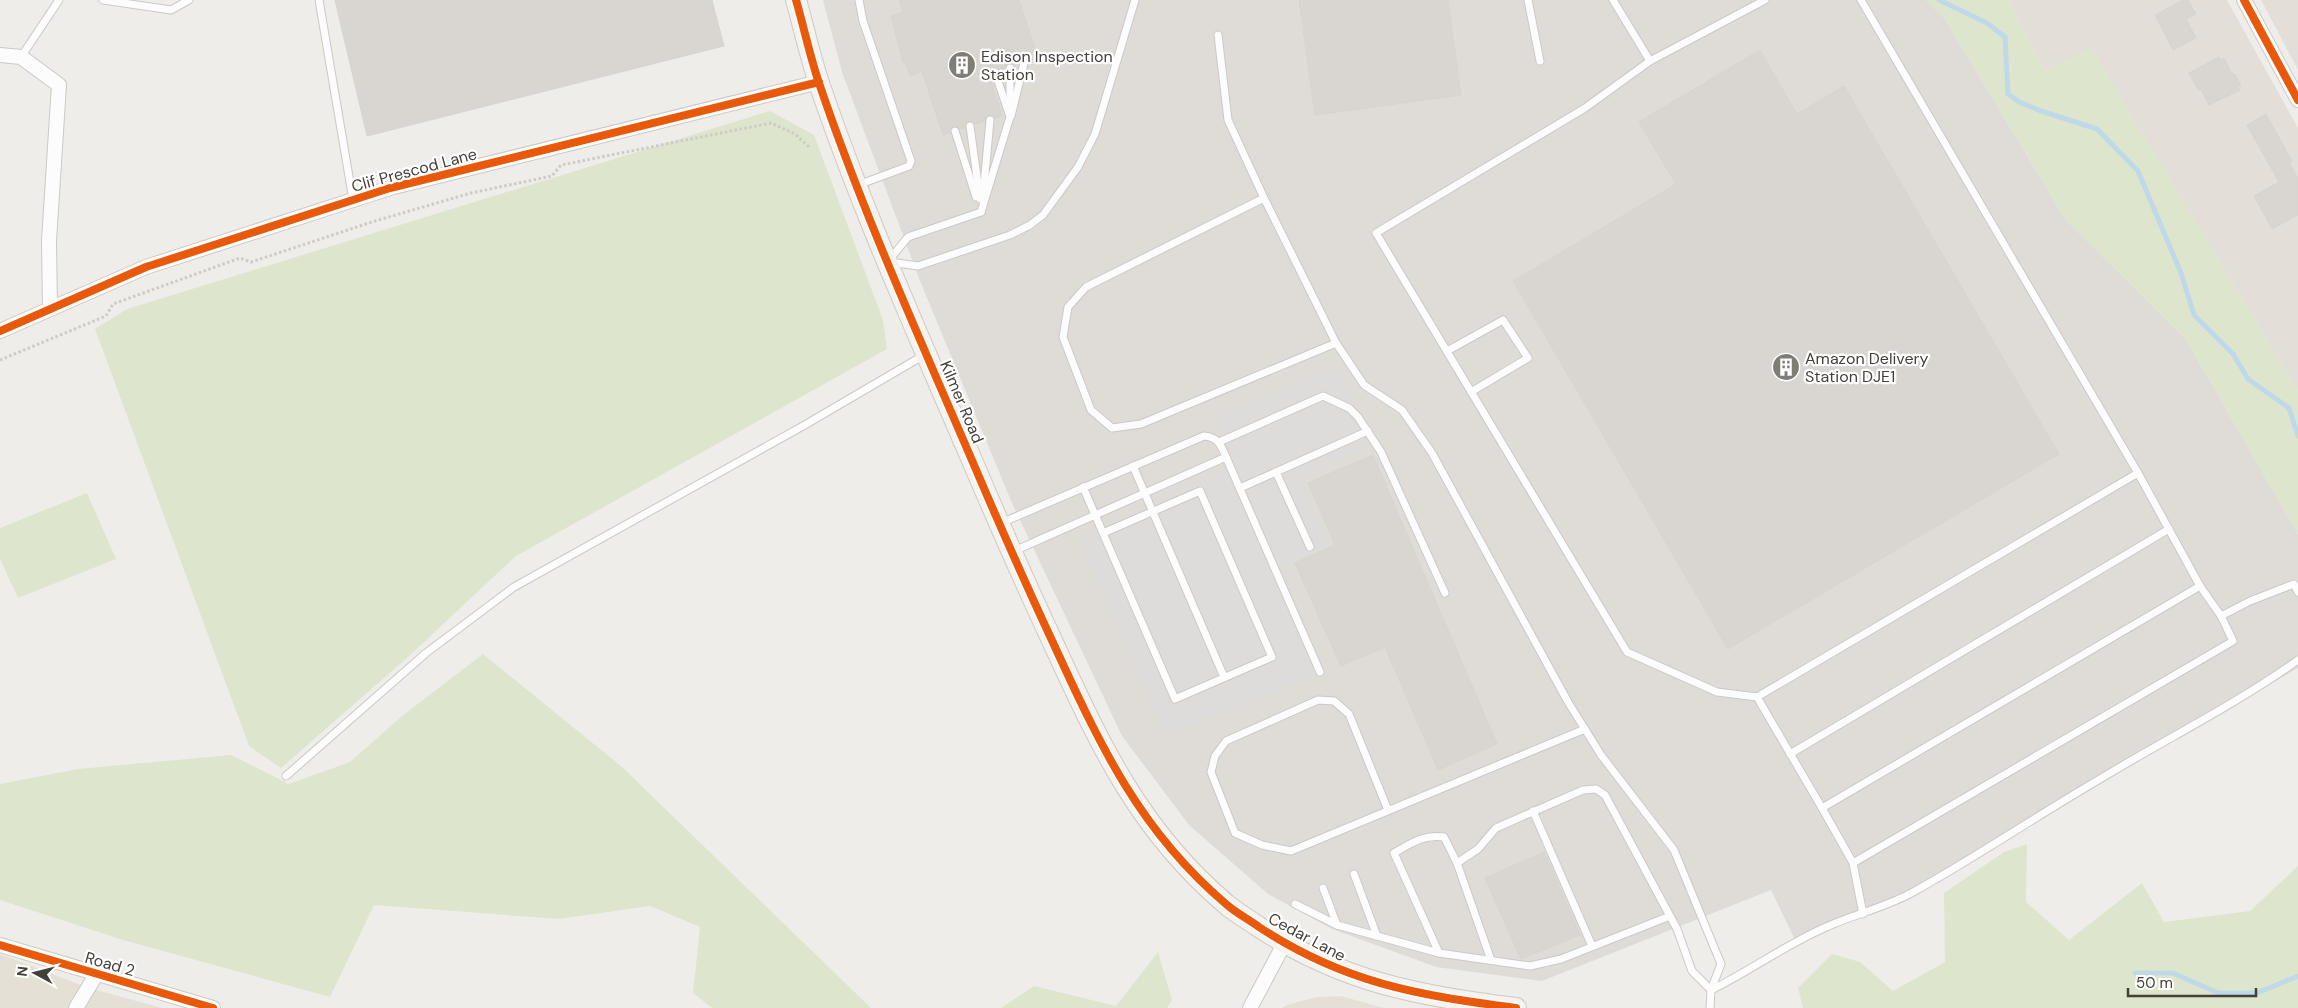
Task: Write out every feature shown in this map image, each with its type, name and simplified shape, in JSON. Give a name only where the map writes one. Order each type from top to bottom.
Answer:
[{"type":"street","name":"Kilmer Road","points":[[796,0],[819,82],[887,262],[1012,552],[1103,750],[1134,801]]},
{"type":"street","points":[[2244,0],[2298,100]]},
{"type":"street","points":[[0,54],[21,57],[59,85],[49,241],[50,309]]},
{"type":"street","name":"Clif Prescod Lane","points":[[0,331],[146,267],[390,188],[819,82]]},
{"type":"street","name":"Cedar Lane","points":[[1134,801],[1169,849],[1191,873],[1229,907],[1284,944],[1348,974],[1398,990],[1516,1008]]},
{"type":"street","points":[[1250,1008],[1284,944]]},
{"type":"street","name":"Road 2","points":[[0,945],[96,975],[213,1008]]},
{"type":"street","points":[[76,1008],[96,975]]},
{"type":"lane","points":[[21,57],[59,0]]},
{"type":"lane","points":[[103,0],[171,10],[189,0]]},
{"type":"lane","points":[[319,0],[353,200]]},
{"type":"lane","points":[[857,185],[909,166],[911,161],[863,21],[859,0]]},
{"type":"lane","points":[[887,262],[918,266],[1010,234],[1030,225],[1042,215],[1078,167],[1095,134],[1135,0]]},
{"type":"lane","points":[[1528,0],[1540,61]]},
{"type":"lane","points":[[1613,0],[1650,61]]},
{"type":"lane","points":[[1765,0],[1650,61],[1584,108],[1376,233],[1627,652],[1717,692],[1757,697],[2138,473]]},
{"type":"lane","points":[[1853,863],[2233,641],[2221,616],[2200,586],[2138,473],[1861,0]]},
{"type":"lane","points":[[1218,35],[1228,120],[1264,198],[1336,343],[1364,385],[1402,410],[1432,453],[1504,587],[1600,755],[1674,850],[1721,964],[1711,990],[1710,1008]]},
{"type":"lane","points":[[981,212],[1010,117],[1024,63]]},
{"type":"lane","points":[[1010,68],[1010,117]]},
{"type":"lane","points":[[995,72],[1010,117]]},
{"type":"lane","points":[[981,212],[990,120]]},
{"type":"lane","points":[[970,126],[981,212]]},
{"type":"lane","points":[[955,131],[981,212]]},
{"type":"lane","points":[[1264,198],[1086,287],[1068,308],[1062,337],[1091,410],[1112,428],[1142,424],[1336,343]]},
{"type":"lane","points":[[887,262],[908,237],[981,212]]},
{"type":"lane","points":[[1447,351],[1503,320],[1528,358],[1471,392]]},
{"type":"lane","points":[[286,776],[426,653],[514,587],[803,426],[926,354]]},
{"type":"lane","points":[[1220,442],[1323,396],[1349,408],[1368,431],[1381,452],[1445,592]]},
{"type":"lane","points":[[1240,488],[1368,431]]},
{"type":"lane","points":[[999,523],[1204,436],[1212,437],[1220,442],[1320,672]]},
{"type":"lane","points":[[1012,552],[1226,457]]},
{"type":"lane","points":[[1134,466],[1224,677]]},
{"type":"lane","points":[[1276,472],[1310,548]]},
{"type":"lane","points":[[1083,487],[1175,699],[1272,657],[1200,491],[1104,533]]},
{"type":"lane","points":[[1790,754],[2169,529]]},
{"type":"lane","points":[[2221,616],[2250,601],[2294,584],[2298,592]]},
{"type":"lane","points":[[1822,808],[2200,586]]},
{"type":"lane","points":[[1711,990],[1738,977],[1759,962],[1831,925],[1914,892],[2100,779],[2204,720],[2298,660]]},
{"type":"lane","points":[[1757,697],[1853,863],[1862,914]]},
{"type":"lane","points":[[1388,810],[1349,714],[1334,701],[1318,700],[1226,741],[1215,756],[1211,772],[1235,834],[1262,845],[1291,851],[1585,730]]},
{"type":"lane","points":[[1457,863],[1478,849],[1496,828],[1583,790],[1596,789],[1605,794],[1677,929],[1692,972],[1711,990]]},
{"type":"lane","points":[[1533,811],[1592,946]]},
{"type":"lane","points":[[1439,953],[1394,852],[1421,838],[1433,835],[1444,837],[1457,863],[1491,960]]},
{"type":"lane","points":[[1354,874],[1377,936]]},
{"type":"lane","points":[[1322,888],[1337,925]]},
{"type":"lane","points":[[1295,904],[1337,925],[1439,953],[1530,966],[1561,959],[1670,916]]},
{"type":"path","points":[[0,360],[106,316],[113,304],[240,258],[251,262],[376,221],[471,193],[552,176],[561,165],[771,123],[795,134],[809,147]]},
{"type":"shaded area","points":[[823,0],[1926,0],[1945,19],[2066,220],[2186,339],[2298,534],[2298,668],[1928,885],[1797,944],[1771,890],[1542,981],[1436,967],[1332,929],[1268,894],[1189,825],[1122,736],[1012,503],[920,281],[842,72]]},
{"type":"shaded area","points":[[2008,0],[2227,0],[2298,128],[2298,391],[2091,49],[2045,71]]},
{"type":"shaded area","points":[[2261,0],[2298,0],[2298,70]]},
{"type":"shaded area","points":[[1337,368],[1372,443],[1297,476],[1328,545],[1276,569],[1322,671],[1166,734],[1079,539],[1238,465],[1216,419]]},
{"type":"shaded area","points":[[0,954],[89,988],[162,1008],[0,1008]]},
{"type":"shaded area","points":[[1341,996],[1384,1008],[1282,1008],[1316,997]]},
{"type":"green space","points":[[1926,0],[2008,0],[2045,71],[2091,48],[2298,391],[2298,534],[2186,339],[2066,220],[1945,19]]},
{"type":"green space","points":[[770,111],[814,135],[883,320],[887,349],[516,556],[408,657],[281,768],[249,746],[95,329],[127,309]]},
{"type":"green space","points":[[87,493],[116,559],[18,598],[0,559],[0,528]]},
{"type":"green space","points":[[483,654],[621,766],[871,1008],[712,1008],[693,993],[700,927],[650,906],[559,919],[374,905],[330,997],[123,940],[0,900],[0,784],[78,769],[231,755],[289,784],[350,762],[402,716]]},
{"type":"green space","points":[[2027,844],[2026,902],[2069,940],[2142,883],[2164,922],[2250,911],[2298,866],[2298,1008],[1803,1008],[1798,988],[1832,954],[1860,962],[1893,991],[1945,962],[1944,893],[2004,852]]},
{"type":"green space","points":[[1158,952],[1172,1000],[1167,1008],[1001,1008],[1034,986],[1116,1006]]},
{"type":"building","points":[[335,0],[712,0],[724,46],[367,136]]},
{"type":"building","name":"Edison Inspection Station","points":[[899,0],[1019,0],[1038,58],[1029,61],[1023,58],[1018,65],[1015,66],[1010,63],[1006,65],[1005,69],[1000,71],[996,67],[991,69],[989,74],[1002,116],[995,118],[988,115],[985,121],[975,124],[969,121],[965,124],[965,128],[960,129],[957,126],[953,126],[950,133],[943,135],[922,71],[910,76],[905,61],[903,62],[891,16],[903,12]]},
{"type":"building","points":[[1299,0],[1448,0],[1461,95],[1315,115]]},
{"type":"building","points":[[2183,0],[2188,0],[2196,14],[2186,19],[2196,38],[2173,50],[2155,15]]},
{"type":"building","name":"Amazon Delivery Station DJE1","points":[[1760,50],[1797,114],[1844,86],[2059,454],[1728,649],[1513,281],[1676,184],[1639,122]]},
{"type":"building","points":[[2219,57],[2220,60],[2224,58],[2241,86],[2238,87],[2240,90],[2209,105],[2201,89],[2198,90],[2189,73]]},
{"type":"building","points":[[2266,114],[2292,161],[2289,162],[2298,178],[2298,215],[2272,229],[2254,196],[2279,182],[2247,125]]},
{"type":"building","points":[[1373,455],[1497,744],[1438,770],[1385,647],[1341,666],[1295,563],[1335,545],[1308,483]]},
{"type":"building","points":[[1544,852],[1580,935],[1521,959],[1485,878]]},
{"type":"waterway","points":[[1939,0],[1987,23],[2005,37],[2008,94],[2019,102],[2041,111],[2097,129],[2138,171],[2181,273],[2194,315],[2233,354],[2248,379],[2289,408],[2298,436]]},
{"type":"waterway","points":[[2135,973],[2173,973],[2218,993],[2257,993],[2298,976]]},
{"type":"cycle path","points":[[796,0],[816,73],[836,132],[873,228],[913,323],[1004,534],[1072,684],[1107,753],[1146,817],[1169,847],[1226,904],[1290,946],[1352,974],[1382,984],[1446,998],[1516,1008]]},
{"type":"cycle path","points":[[2244,0],[2298,100]]},
{"type":"cycle path","points":[[0,331],[146,267],[390,188],[819,82]]},
{"type":"cycle path","points":[[0,945],[213,1008]]},
{"type":"place","name":"Edison Inspection Station","points":[[962,65]]},
{"type":"place","name":"Amazon Delivery Station DJE1","points":[[1786,367]]}]
